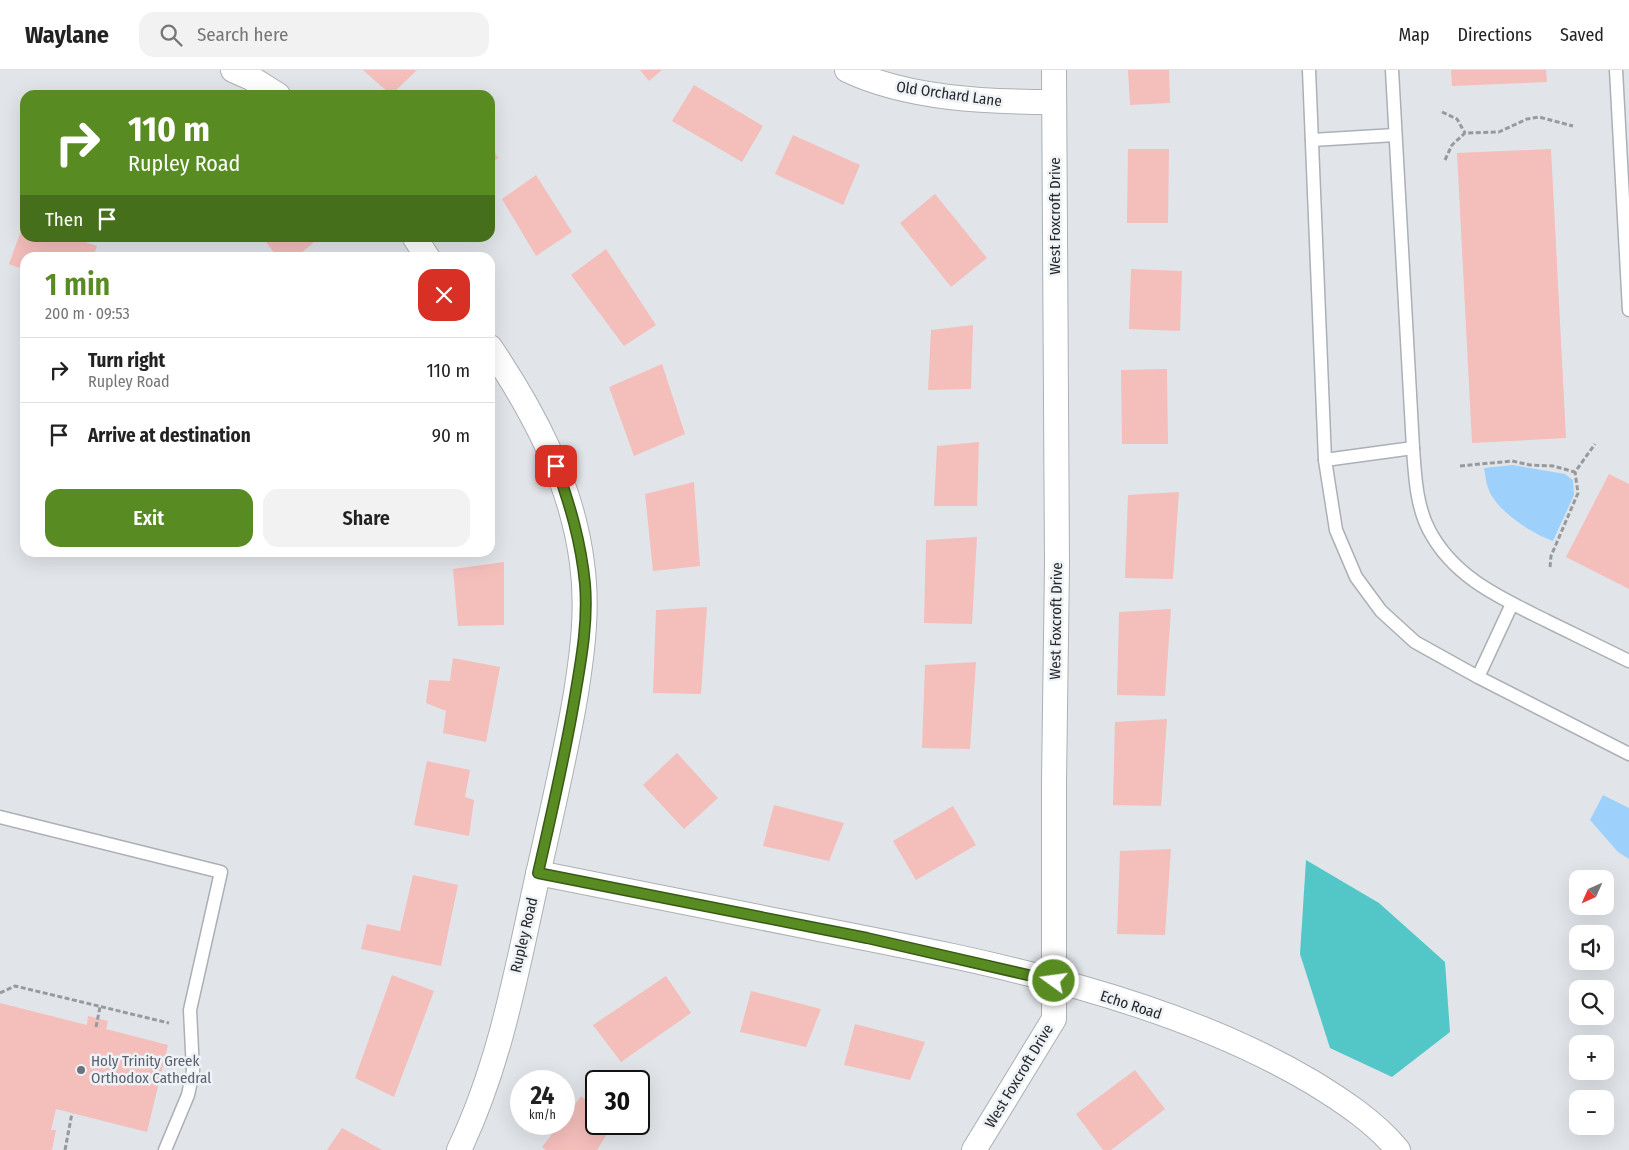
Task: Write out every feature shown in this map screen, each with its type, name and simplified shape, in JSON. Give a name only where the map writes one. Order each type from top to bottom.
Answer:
[{"type":"street","points":[[233,70],[270,90]]},
{"type":"street","name":"Old Orchard Lane","points":[[847,70],[862,78],[901,89],[993,102],[1054,102]]},
{"type":"street","name":"West Foxcroft Drive","points":[[974,1150],[1054,1019],[1054,781],[1057,565],[1054,70]]},
{"type":"street","name":"Rupley Road","points":[[459,1150],[477,1112],[500,1042],[569,734],[585,637],[585,586],[573,513],[550,450],[495,354]]},
{"type":"street","name":"Echo Road","points":[[538,873],[867,938],[1054,981],[1135,1005],[1211,1031],[1281,1064],[1342,1100],[1383,1134],[1398,1150]]},
{"type":"lane","points":[[1308,70],[1325,460],[1336,530],[1356,578],[1381,611],[1415,642],[1478,677],[1629,754]]},
{"type":"lane","points":[[1392,70],[1416,490],[1428,528],[1459,570],[1483,588],[1629,662]]},
{"type":"lane","points":[[1616,70],[1629,310]]},
{"type":"lane","points":[[1312,140],[1395,135]]},
{"type":"lane","points":[[1325,460],[1413,448]]},
{"type":"lane","points":[[1478,677],[1512,604]]},
{"type":"lane","points":[[0,817],[221,872],[190,1010],[193,1071],[188,1095],[166,1150]]},
{"type":"path","points":[[1442,112],[1457,119],[1465,133]]},
{"type":"path","points":[[1445,160],[1452,145],[1465,133],[1499,132],[1527,119],[1539,117],[1573,126]]},
{"type":"path","points":[[1550,567],[1551,556],[1575,504],[1578,492],[1575,472],[1595,444]]},
{"type":"path","points":[[1460,466],[1512,461],[1530,465],[1553,466],[1575,472]]},
{"type":"path","points":[[0,993],[15,986],[174,1024]]},
{"type":"path","points":[[96,1027],[100,1007]]},
{"type":"path","points":[[64,1150],[72,1113]]},
{"type":"shaded area","points":[[1513,465],[1565,474],[1573,480],[1574,495],[1553,541],[1535,533],[1515,520],[1492,497],[1487,486],[1484,468]]},
{"type":"shaded area","points":[[1603,795],[1629,808],[1629,859],[1618,852],[1590,820]]},
{"type":"shaded area","points":[[1306,860],[1379,903],[1445,962],[1450,1032],[1392,1077],[1330,1048],[1300,954]]},
{"type":"building","points":[[363,70],[417,70],[396,90],[385,90]]},
{"type":"building","points":[[640,70],[662,70],[649,81]]},
{"type":"building","points":[[1128,70],[1169,70],[1170,103],[1130,105]]},
{"type":"building","points":[[1451,70],[1546,70],[1547,82],[1452,86]]},
{"type":"building","points":[[694,85],[763,126],[742,162],[672,121]]},
{"type":"building","points":[[793,135],[860,165],[843,205],[775,174]]},
{"type":"building","points":[[1128,149],[1169,149],[1168,223],[1127,223]]},
{"type":"building","points":[[1551,149],[1566,438],[1472,443],[1457,153]]},
{"type":"building","points":[[536,175],[572,232],[536,256],[502,199]]},
{"type":"building","points":[[935,194],[987,258],[951,287],[900,223]]},
{"type":"building","points":[[20,234],[20,242],[85,242],[97,246],[95,252],[20,252],[20,268],[9,264]]},
{"type":"building","points":[[266,242],[314,242],[302,252],[274,252]]},
{"type":"building","points":[[606,249],[656,325],[624,346],[571,275]]},
{"type":"building","points":[[1131,269],[1182,271],[1180,331],[1129,329]]},
{"type":"building","points":[[973,325],[971,389],[928,390],[931,330]]},
{"type":"building","points":[[662,364],[685,434],[634,456],[609,387]]},
{"type":"building","points":[[1167,369],[1168,444],[1122,444],[1121,370]]},
{"type":"building","points":[[979,442],[977,506],[934,506],[937,446]]},
{"type":"building","points":[[1609,474],[1629,484],[1629,589],[1566,557]]},
{"type":"building","points":[[694,482],[700,566],[653,571],[645,494]]},
{"type":"building","points":[[1179,492],[1173,579],[1125,578],[1128,495]]},
{"type":"building","points":[[977,537],[972,624],[924,623],[926,540]]},
{"type":"building","points":[[504,562],[504,625],[458,626],[453,569]]},
{"type":"building","points":[[707,607],[701,694],[653,693],[656,610]]},
{"type":"building","points":[[1171,609],[1165,696],[1117,695],[1119,612]]},
{"type":"building","points":[[453,658],[500,667],[486,742],[443,733],[446,711],[426,703],[429,680],[450,681]]},
{"type":"building","points":[[976,662],[970,749],[922,748],[925,665]]},
{"type":"building","points":[[1167,719],[1161,806],[1113,805],[1115,722]]},
{"type":"building","points":[[677,753],[718,798],[684,829],[643,785]]},
{"type":"building","points":[[427,761],[470,770],[465,797],[474,800],[469,836],[414,825]]},
{"type":"building","points":[[774,805],[844,823],[829,861],[763,846]]},
{"type":"building","points":[[953,806],[976,845],[916,880],[893,841]]},
{"type":"building","points":[[1171,849],[1165,935],[1117,934],[1120,851]]},
{"type":"building","points":[[413,875],[458,885],[441,966],[361,949],[367,924],[400,931]]},
{"type":"building","points":[[392,975],[434,991],[394,1097],[355,1078]]},
{"type":"building","points":[[666,976],[691,1013],[621,1062],[593,1025]]},
{"type":"building","points":[[751,991],[821,1009],[806,1047],[740,1032]]},
{"type":"building","name":"Holy Trinity Greek Orthodox Cathedral","points":[[0,1003],[87,1025],[88,1016],[108,1021],[106,1029],[168,1045],[147,1132],[56,1109],[51,1130],[56,1130],[52,1150],[0,1150]]},
{"type":"building","points":[[855,1024],[925,1042],[910,1080],[844,1065]]},
{"type":"building","points":[[1135,1070],[1165,1109],[1111,1150],[1103,1150],[1076,1114]]},
{"type":"building","points":[[581,1096],[585,1099],[585,1135],[606,1135],[597,1150],[546,1150],[542,1147],[551,1135],[575,1135],[575,1104]]},
{"type":"building","points":[[342,1128],[382,1150],[327,1150]]},
{"type":"place","name":"Holy Trinity Greek Orthodox Cathedral","points":[[81,1070]]},
{"type":"route","points":[[556,466],[573,513],[582,560],[585,586],[585,637],[568,743],[538,873],[867,938],[1054,981]]}]
